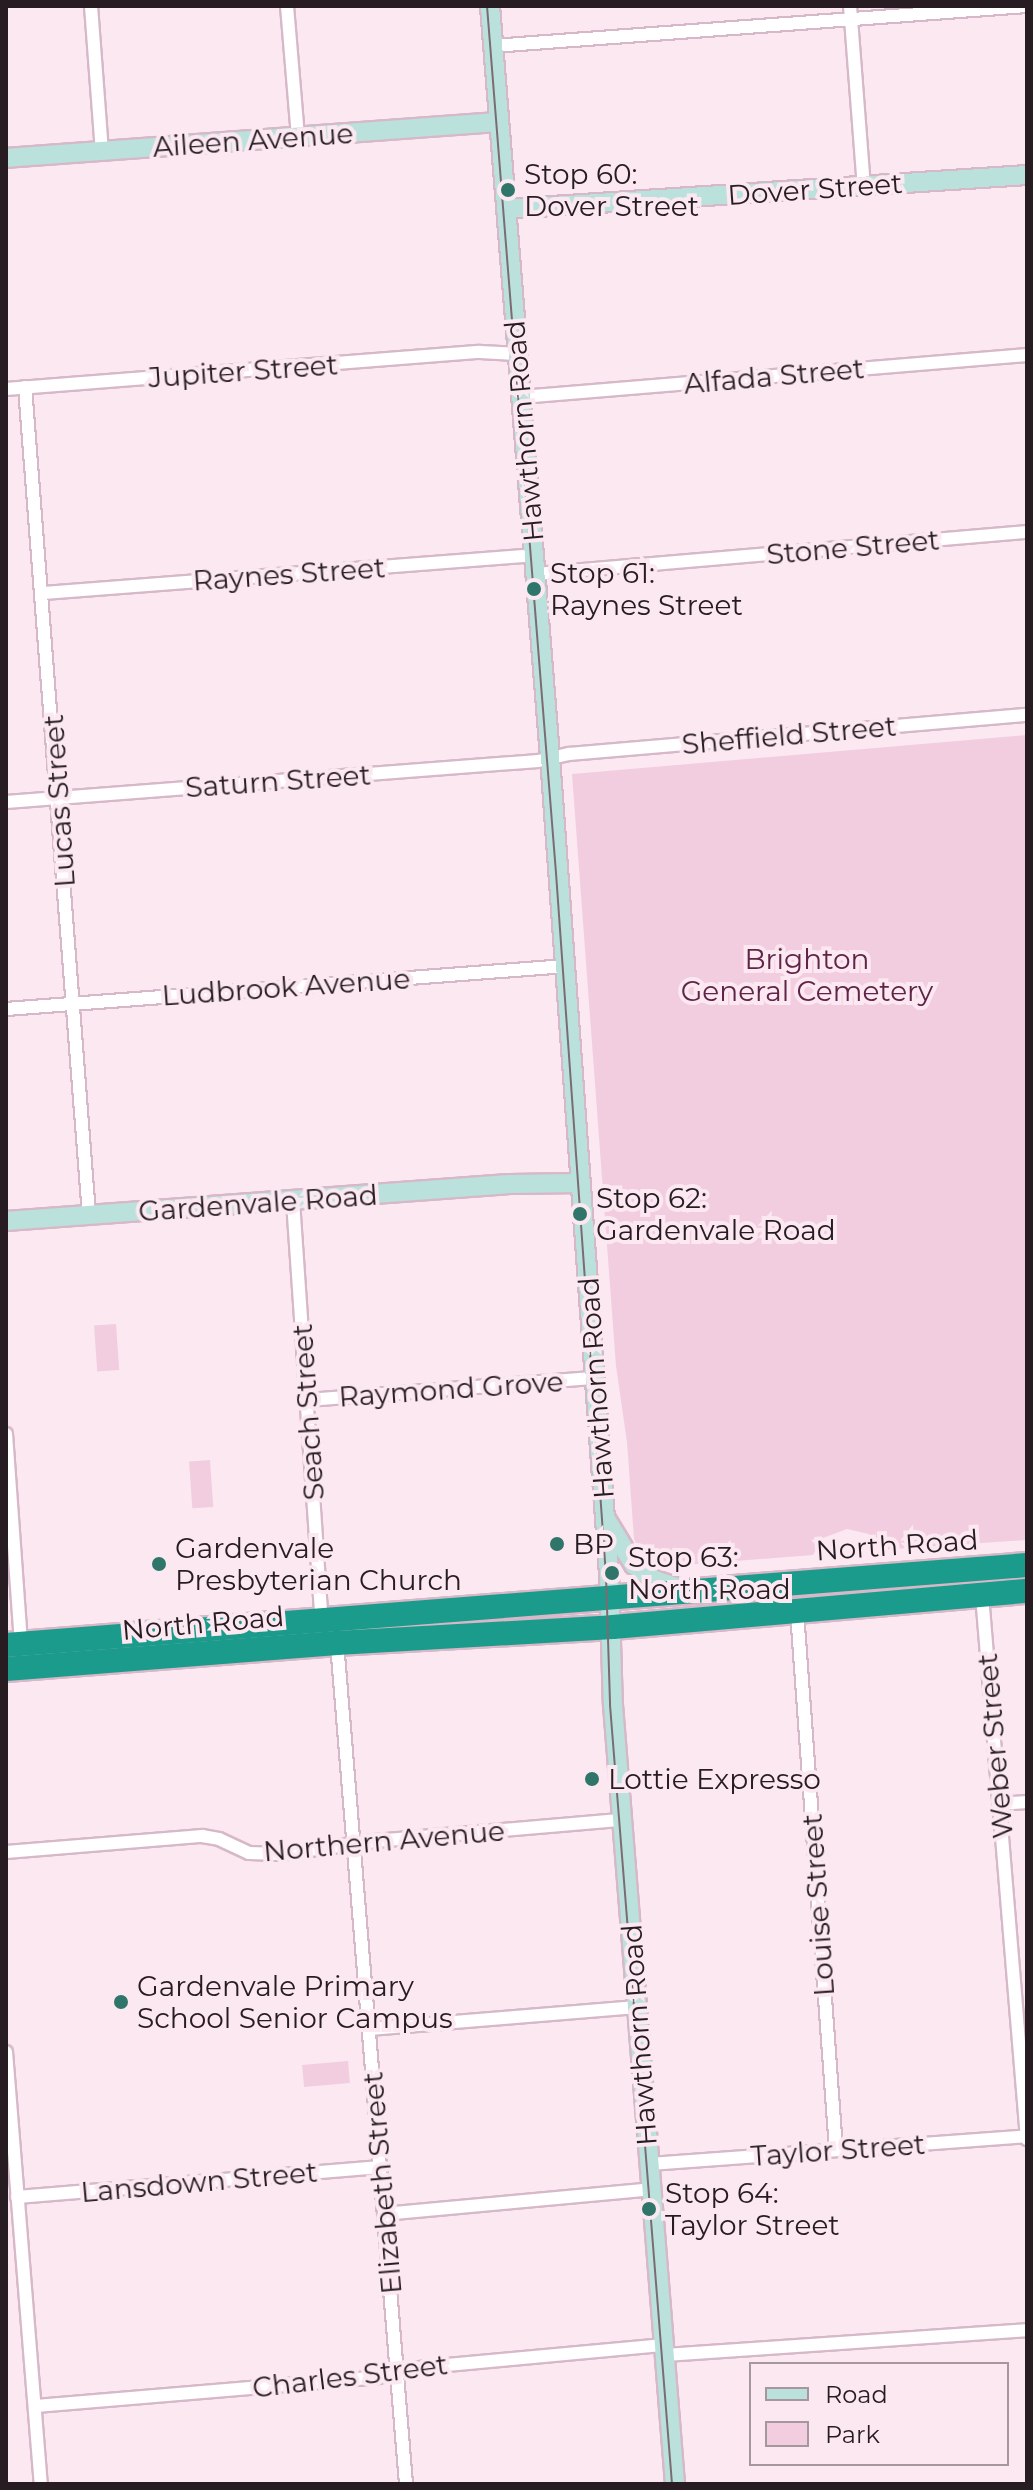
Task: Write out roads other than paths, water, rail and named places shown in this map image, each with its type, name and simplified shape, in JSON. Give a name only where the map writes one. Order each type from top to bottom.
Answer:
[{"type":"highway","name":"North Road","points":[[14,1645],[1027,1565]]},
{"type":"highway","name":"North Road","points":[[6,1669],[337,1643],[610,1627],[1027,1591]]},
{"type":"highway","points":[[524,1603],[527,1632]]},
{"type":"main road","name":"Hawthorn Road","points":[[490,6],[566,966],[596,1378],[622,1820],[675,2484]]},
{"type":"main road","name":"Aileen Avenue","points":[[6,158],[499,122]]},
{"type":"main road","name":"Dover Street","points":[[506,209],[1027,175]]},
{"type":"main road","name":"Gardenvale Road","points":[[6,1221],[510,1184],[580,1176]]},
{"type":"main road","points":[[605,1517],[634,1565],[655,1580],[684,1591]]},
{"type":"street","points":[[91,6],[102,151]]},
{"type":"street","points":[[287,6],[298,137]]},
{"type":"street","points":[[493,46],[850,12],[1026,6]]},
{"type":"street","points":[[850,12],[864,186]]},
{"type":"street","name":"Jupiter Street","points":[[6,389],[517,349]]},
{"type":"street","name":"Alfada Street","points":[[521,397],[1027,355]]},
{"type":"street","name":"Lucas Street","points":[[25,387],[60,798],[89,1215]]},
{"type":"street","name":"Stone Street","points":[[535,564],[1027,532]]},
{"type":"street","name":"Raynes Street","points":[[43,593],[535,564]]},
{"type":"street","name":"Sheffield Street","points":[[550,757],[1027,715]]},
{"type":"street","name":"Saturn Street","points":[[6,802],[550,757]]},
{"type":"street","name":"Ludbrook Avenue","points":[[6,1009],[566,966]]},
{"type":"street","name":"Seach Street","points":[[293,1201],[322,1622]]},
{"type":"street","name":"Raymond Grove","points":[[307,1400],[596,1378]]},
{"type":"street","points":[[6,1434],[14,1645]]},
{"type":"street","name":"Weber Street","points":[[982,1595],[999,1804],[1020,1984],[1027,2138]]},
{"type":"street","name":"Louise Street","points":[[797,1612],[836,2150]]},
{"type":"street","name":"Elizabeth Street","points":[[337,1643],[406,2484]]},
{"type":"street","points":[[999,1804],[1027,1802]]},
{"type":"street","name":"Northern Avenue","points":[[6,1852],[202,1836],[258,1854],[622,1820]]},
{"type":"street","points":[[369,2029],[637,2007]]},
{"type":"street","points":[[6,2052],[13,2193],[36,2406],[41,2484]]},
{"type":"street","name":"Taylor Street","points":[[649,2164],[1027,2138]]},
{"type":"street","name":"Lansdown Street","points":[[13,2193],[381,2167]]},
{"type":"street","points":[[384,2214],[651,2189]]},
{"type":"street","name":"Charles Street","points":[[36,2406],[664,2350],[1027,2330]]},
{"type":"tram line","points":[[487,6],[556,873],[606,1575],[610,1705],[672,2484]]},
{"type":"place","name":"Stop 60: Dover Street","points":[[508,190]]},
{"type":"place","name":"Stop 61: Raynes Street","points":[[534,589]]},
{"type":"place","name":"Stop 62: Gardenvale Road","points":[[580,1214]]},
{"type":"place","name":"BP","points":[[557,1544]]},
{"type":"place","name":"Gardenvale Presbyterian Church","points":[[159,1564]]},
{"type":"place","name":"Stop 63: North Road","points":[[612,1573]]},
{"type":"place","name":"Lottie Expresso","points":[[592,1779]]},
{"type":"place","name":"Gardenvale Primary School Senior Campus","points":[[121,2002]]},
{"type":"place","name":"Stop 64: Taylor Street","points":[[649,2209]]},
{"type":"park label","name":"Brighton General Cemetery","points":[[807,975]]}]
